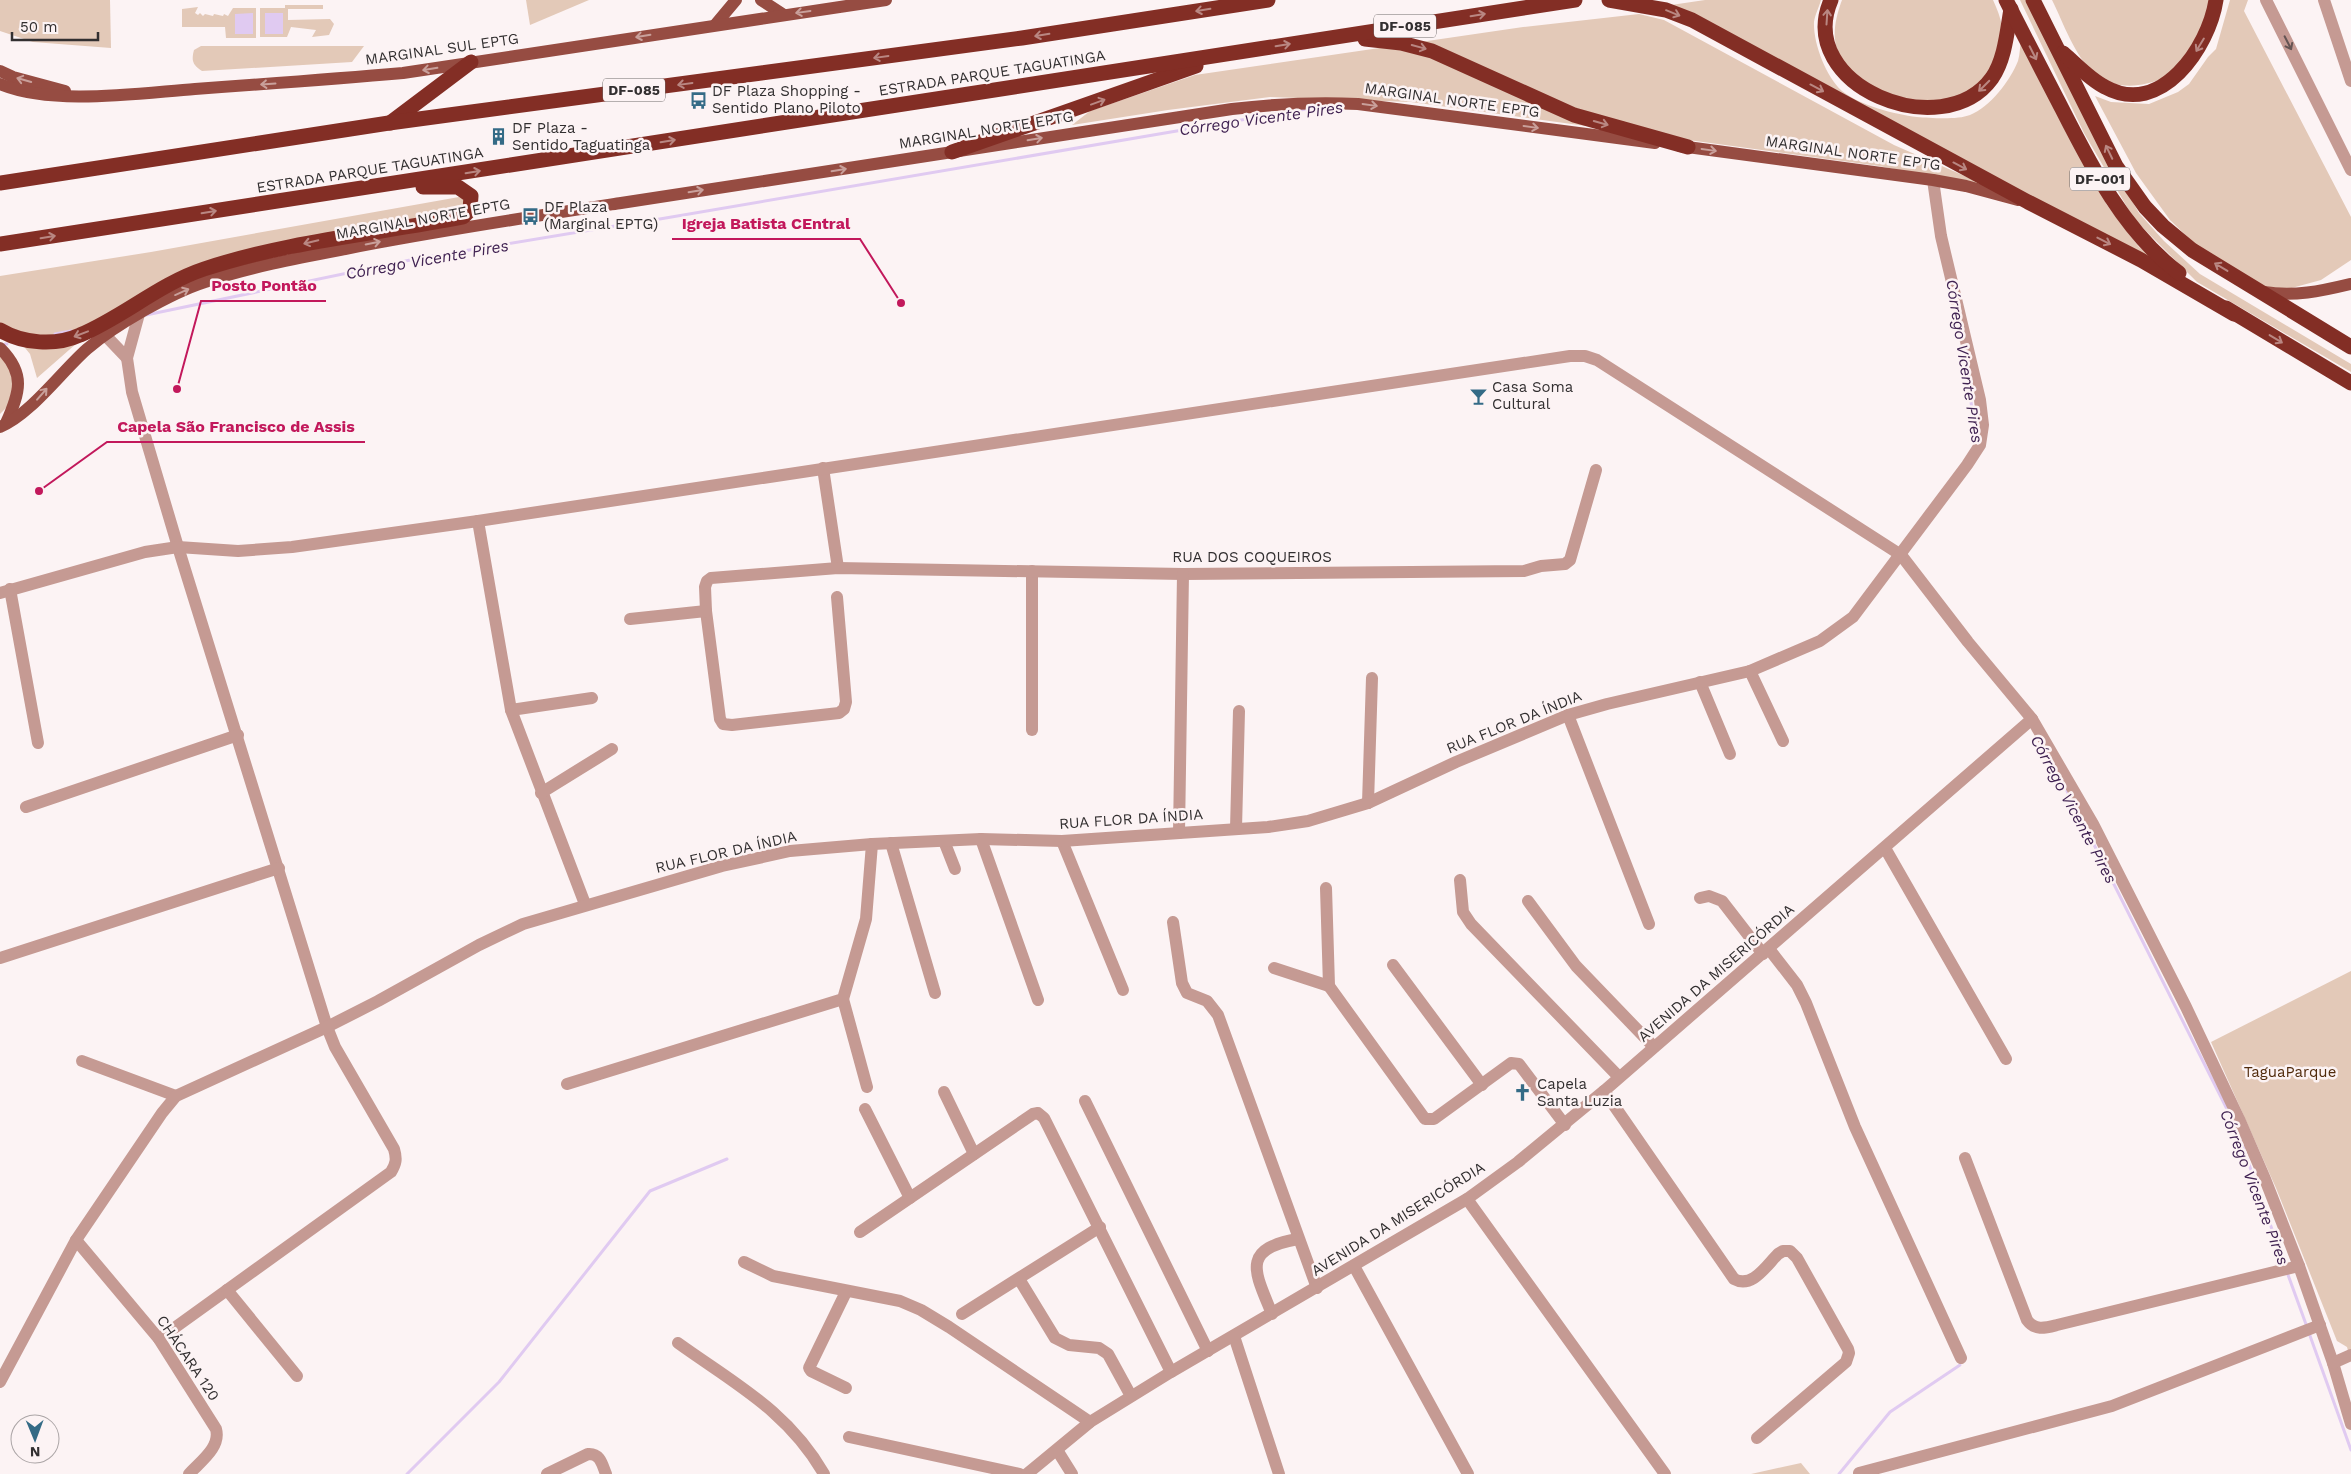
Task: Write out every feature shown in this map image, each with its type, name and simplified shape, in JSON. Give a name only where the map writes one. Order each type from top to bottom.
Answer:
[{"type":"highway","name":"ESTRADA PARQUE TAGUATINGA","points":[[0,183],[389,124],[1022,38],[1268,0]]},
{"type":"highway","name":"ESTRADA PARQUE TAGUATINGA","points":[[0,244],[1575,0]]},
{"type":"highway","points":[[1609,0],[1666,10],[1692,20],[2028,202],[2141,260],[2234,314]]},
{"type":"highway","points":[[1831,0],[1828,7],[1826,29],[1829,50],[1842,72],[1860,86],[1881,96],[1905,105],[1929,108],[1948,106],[1965,100],[1980,91],[1992,78],[2005,44],[2009,5]]},
{"type":"highway","name":"DF-001","points":[[2033,0],[2116,166],[2145,207],[2163,226],[2192,250],[2351,347]]},
{"type":"highway","points":[[2057,47],[2105,88],[2121,93],[2140,94],[2157,89],[2175,77],[2191,60],[2204,38],[2214,14],[2216,0]]},
{"type":"highway","name":"DF-001","points":[[2009,5],[2091,166],[2120,210],[2166,263],[2234,314],[2351,383]]},
{"type":"highway","points":[[1336,37],[1401,42],[1432,51],[1574,115],[1688,148]]},
{"type":"highway","points":[[952,152],[1235,53]]},
{"type":"highway","points":[[389,124],[471,62]]},
{"type":"highway","points":[[0,330],[30,341],[50,342],[77,337],[100,327],[166,286],[202,270],[324,239],[463,217],[470,210],[471,196],[458,187],[379,186]]},
{"type":"main road","points":[[715,25],[736,0]]},
{"type":"main road","points":[[761,0],[784,15]]},
{"type":"main road","name":"MARGINAL SUL EPTG","points":[[0,84],[13,90],[47,96],[135,94],[355,78],[886,0]]},
{"type":"main road","points":[[0,71],[13,77],[82,95]]},
{"type":"main road","name":"MARGINAL NORTE EPTG","points":[[2,427],[32,406],[90,346],[139,314],[204,282],[275,263],[516,218],[1232,109],[1321,102],[1358,104],[1933,180],[1966,186],[2028,202]]},
{"type":"main road","points":[[2263,292],[2280,295],[2317,292],[2351,285]]},
{"type":"main road","points":[[0,348],[11,359],[19,382],[18,393],[2,427]]},
{"type":"street","points":[[2266,0],[2351,170]]},
{"type":"street","points":[[2324,0],[2351,81]]},
{"type":"street","name":"RUA FLOR DA ÍNDIA","points":[[176,1096],[378,1001],[479,945],[523,924],[585,904],[722,866],[790,851],[872,844],[981,839],[1062,841],[1268,827],[1308,821],[1368,803],[1456,762],[1568,715],[1750,670],[1820,641],[1853,617],[1967,465],[1980,446],[1983,435],[1980,400],[1940,236],[1933,180]]},
{"type":"street","points":[[139,314],[126,358],[132,392],[178,546],[334,1047],[394,1149],[395,1164],[390,1172],[159,1339]]},
{"type":"street","points":[[106,336],[126,358]]},
{"type":"street","points":[[38,742],[5,591],[145,552],[178,546],[238,551],[265,549],[478,521],[1570,356],[1585,356],[1609,367],[1724,443],[1901,555],[1968,642],[2032,719],[2093,824],[2186,1007],[2262,1171],[2320,1325],[2351,1424]]},
{"type":"street","points":[[823,468],[838,568]]},
{"type":"street","name":"RUA DOS COQUEIROS","points":[[706,611],[705,587],[707,581],[711,578],[838,568],[1183,574],[1524,571],[1541,566],[1565,564],[1570,560],[1596,470]]},
{"type":"street","points":[[478,521],[511,710],[541,793],[585,904]]},
{"type":"street","points":[[1032,571],[1032,730]]},
{"type":"street","points":[[1179,833],[1183,574]]},
{"type":"street","points":[[630,619],[706,611],[720,719],[723,724],[732,726],[839,713],[844,709],[846,702],[837,597]]},
{"type":"street","points":[[1750,670],[1783,741]]},
{"type":"street","points":[[1368,803],[1372,678]]},
{"type":"street","points":[[1700,682],[1730,754]]},
{"type":"street","points":[[511,710],[592,698]]},
{"type":"street","points":[[2018,700],[2020,729]]},
{"type":"street","points":[[1236,828],[1239,711]]},
{"type":"street","points":[[1568,715],[1649,924]]},
{"type":"street","name":"AVENIDA DA MISERICÓRDIA","points":[[1027,1474],[1090,1422],[1131,1396],[1467,1199],[1565,1125],[2032,719]]},
{"type":"street","points":[[26,807],[238,735]]},
{"type":"street","points":[[541,793],[612,749]]},
{"type":"street","points":[[981,839],[1038,1000]]},
{"type":"street","points":[[944,841],[955,869]]},
{"type":"street","points":[[1062,841],[1123,990]]},
{"type":"street","points":[[891,843],[935,993]]},
{"type":"street","points":[[867,1087],[843,999],[866,919],[872,844]]},
{"type":"street","points":[[1885,848],[2006,1059]]},
{"type":"street","points":[[0,958],[279,868]]},
{"type":"street","points":[[1460,880],[1463,912],[1471,924],[1619,1077]]},
{"type":"street","points":[[1326,888],[1329,986],[1425,1119],[1434,1119],[1511,1063],[1519,1064],[1565,1125]]},
{"type":"street","points":[[1700,898],[1709,896],[1722,901],[1796,985],[1806,1003],[1855,1127],[1961,1358]]},
{"type":"street","points":[[1528,901],[1576,966],[1654,1047]]},
{"type":"street","points":[[1173,922],[1182,983],[1187,993],[1207,1001],[1218,1015],[1317,1288]]},
{"type":"street","points":[[1393,965],[1482,1084]]},
{"type":"street","points":[[1274,968],[1329,986]]},
{"type":"street","points":[[567,1084],[843,999]]},
{"type":"street","points":[[0,1382],[76,1240],[162,1113],[176,1096],[82,1061]]},
{"type":"street","points":[[1604,1091],[1734,1279],[1743,1283],[1750,1281],[1778,1254],[1783,1251],[1790,1251],[1796,1258],[1848,1349],[1849,1353],[1846,1362],[1757,1438]]},
{"type":"street","points":[[944,1092],[974,1154]]},
{"type":"street","points":[[1085,1101],[1208,1351]]},
{"type":"street","points":[[866,1109],[910,1198]]},
{"type":"street","points":[[860,1232],[1033,1114],[1038,1113],[1044,1118],[1100,1227],[1171,1372]]},
{"type":"street","points":[[1965,1158],[2027,1320],[2036,1327],[2057,1326],[2299,1266]]},
{"type":"street","points":[[1467,1199],[1665,1474]]},
{"type":"street","points":[[962,1314],[1100,1227]]},
{"type":"street","points":[[1272,1314],[1257,1277],[1256,1263],[1262,1252],[1272,1245],[1298,1239]]},
{"type":"street","name":"CHÁCARA 120","points":[[76,1240],[159,1339],[216,1429],[218,1437],[216,1444],[189,1474]]},
{"type":"street","points":[[744,1262],[773,1276],[846,1292],[900,1301],[921,1310],[950,1327],[1090,1422]]},
{"type":"street","points":[[1354,1266],[1468,1474]]},
{"type":"street","points":[[1018,1279],[1055,1338],[1069,1345],[1099,1348],[1108,1354],[1131,1396]]},
{"type":"street","points":[[227,1290],[297,1376]]},
{"type":"street","points":[[846,1292],[809,1368],[811,1371],[846,1388]]},
{"type":"street","points":[[1859,1473],[2120,1403],[2320,1325]]},
{"type":"street","points":[[1234,1336],[1279,1474]]},
{"type":"street","points":[[678,1344],[769,1407],[800,1437],[824,1474]]},
{"type":"street","points":[[2333,1362],[2351,1355]]},
{"type":"street","points":[[849,1437],[1020,1474]]},
{"type":"street","points":[[1057,1450],[1072,1474]]},
{"type":"street","points":[[547,1474],[588,1454],[594,1453],[598,1456],[606,1474]]},
{"type":"green space","points":[[0,0],[110,0],[111,48],[33,42],[0,31]]},
{"type":"green space","points":[[526,0],[589,0],[530,25]]},
{"type":"green space","points":[[1705,0],[1821,0],[1815,17],[1814,30],[1818,49],[1826,69],[1836,85],[1858,101],[1868,105],[1898,114],[1917,117],[1965,117],[1985,106],[2005,85],[2014,69],[2019,58],[2021,39],[2107,205],[2139,247],[2193,287],[1671,5]]},
{"type":"green space","points":[[1842,0],[1993,0],[2000,17],[2002,30],[2000,44],[1986,77],[1968,92],[1950,99],[1929,101],[1908,99],[1869,85],[1854,73],[1842,59],[1836,45],[1835,30]]},
{"type":"green space","points":[[2020,0],[2028,0],[2091,130],[2139,213],[2164,241],[2200,274],[2351,364],[2351,372],[2197,282],[2134,219],[2084,133]]},
{"type":"green space","points":[[2052,0],[2214,0],[2197,37],[2176,71],[2146,84],[2128,86],[2102,79],[2087,66],[2075,48]]},
{"type":"green space","points":[[2230,0],[2248,0],[2244,11],[2351,217],[2351,260],[2321,280],[2288,289],[2261,286],[2202,251],[2170,220],[2136,173],[2095,96],[2111,102],[2149,104],[2178,92],[2189,84],[2216,49]]},
{"type":"green space","points":[[285,5],[323,5],[323,9],[288,9],[288,20],[330,19],[334,24],[329,35],[312,37],[316,30],[291,27],[287,37],[260,37],[260,8],[285,8]]},
{"type":"green space","points":[[198,7],[195,13],[198,15],[200,13],[203,16],[205,14],[213,16],[214,14],[223,16],[224,14],[228,16],[233,8],[256,8],[256,38],[226,38],[225,27],[182,27],[182,9]]},
{"type":"green space","points":[[1639,14],[1664,20],[1894,145],[1992,188],[1879,166],[1411,102],[1270,97],[1072,125],[1090,111],[1195,75],[1523,27]]},
{"type":"green space","points":[[201,46],[364,46],[352,62],[202,71],[195,65],[193,60],[194,50]]},
{"type":"green space","points":[[459,197],[465,199],[461,212],[362,226],[252,251],[74,333],[44,336],[0,324],[0,276],[151,252]]},
{"type":"green space","points":[[21,343],[77,343],[37,378],[30,354]]},
{"type":"green space","points":[[0,350],[14,366],[12,402],[0,414]]},
{"type":"green space","name":"TaguaParque","points":[[2351,971],[2351,1362],[2347,1347],[2337,1341],[2276,1188],[2211,1042]]},
{"type":"green space","points":[[1801,1463],[1810,1474],[1751,1474]]},
{"type":"shaded area","points":[[253,13],[253,34],[235,34],[235,14]]},
{"type":"shaded area","points":[[265,13],[283,13],[283,34],[265,34]]},
{"type":"waterway","name":"Córrego Vicente Pires","points":[[648,221],[1306,109]]},
{"type":"waterway","name":"Córrego Vicente Pires","points":[[146,315],[415,259],[621,225]]},
{"type":"waterway","name":"Córrego Vicente Pires","points":[[55,334],[71,331]]},
{"type":"waterway","name":"Córrego Vicente Pires","points":[[1965,364],[1976,434]]},
{"type":"waterway","name":"Córrego Vicente Pires","points":[[2067,791],[2235,1125],[2285,1266]]},
{"type":"waterway","points":[[407,1474],[499,1382],[650,1191],[727,1159]]},
{"type":"waterway","name":"Córrego Vicente Pires","points":[[2287,1272],[2307,1327]]},
{"type":"waterway","name":"Córrego Vicente Pires","points":[[2309,1333],[2351,1450]]},
{"type":"waterway","points":[[1839,1474],[1890,1412],[1960,1365]]},
{"type":"place","name":"DF Plaza Shopping - Sentido Plano Piloto","points":[[698,100]]},
{"type":"place","name":"DF Plaza - Sentido Taguatinga","points":[[498,137]]},
{"type":"place","name":"DF Plaza (Marginal EPTG)","points":[[530,216]]},
{"type":"place","name":"Igreja Batista CEntral","points":[[901,303]]},
{"type":"place","name":"Posto Pontão","points":[[177,389]]},
{"type":"place","name":"Casa Soma Cultural","points":[[1478,396]]},
{"type":"place","name":"Capela São Francisco de Assis","points":[[39,491]]},
{"type":"place","name":"Capela Santa Luzia","points":[[1523,1093]]}]
